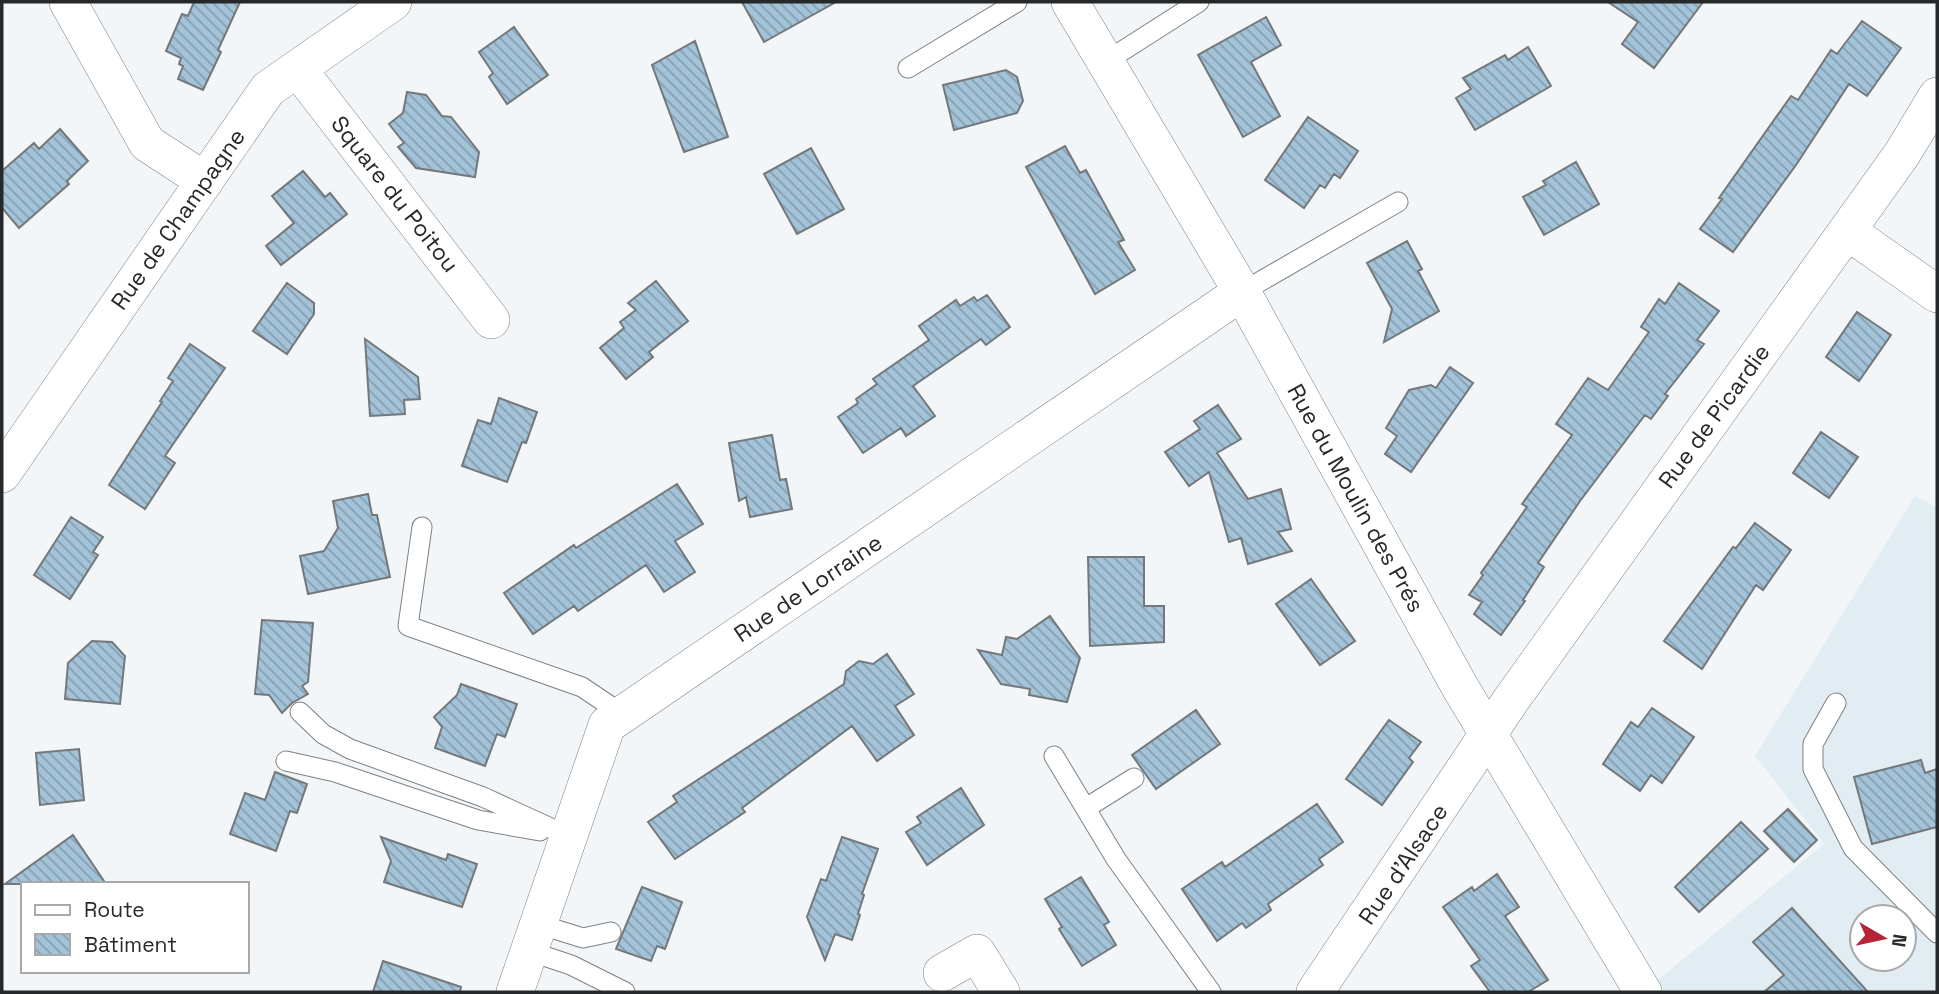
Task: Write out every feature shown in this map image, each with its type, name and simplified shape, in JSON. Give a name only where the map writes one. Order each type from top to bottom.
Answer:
[{"type":"street","points":[[68,2],[147,143],[205,181]]},
{"type":"street","name":"Rue de Champagne","points":[[2,474],[268,89],[393,2]]},
{"type":"street","name":"Rue du Moulin des Prés","points":[[1070,2],[1242,292],[1488,734],[1643,992]]},
{"type":"street","name":"Square du Poitou","points":[[298,69],[492,320]]},
{"type":"street","name":"Rue de Picardie","points":[[1488,734],[1902,154],[1937,96]]},
{"type":"street","points":[[1847,231],[1937,294]]},
{"type":"street","name":"Rue de Lorraine","points":[[515,992],[607,725],[1242,292]]},
{"type":"street","name":"Rue d'Alsace","points":[[1315,992],[1488,734]]},
{"type":"street","points":[[942,973],[976,953],[1001,992]]},
{"type":"lane","points":[[908,68],[1017,2]]},
{"type":"lane","points":[[1105,62],[1199,2]]},
{"type":"lane","points":[[1242,292],[1398,202]]},
{"type":"lane","points":[[422,527],[408,626],[582,687],[622,714]]},
{"type":"lane","points":[[1836,703],[1813,744],[1813,769],[1853,848],[1937,933]]},
{"type":"lane","points":[[300,712],[323,734],[350,749],[483,797],[568,836]]},
{"type":"lane","points":[[1055,756],[1116,859],[1211,992]]},
{"type":"lane","points":[[286,761],[335,772],[478,820],[568,836]]},
{"type":"lane","points":[[1086,808],[1134,778]]},
{"type":"lane","points":[[534,938],[583,938],[611,932]]},
{"type":"lane","points":[[534,938],[571,965],[625,992]]},
{"type":"shaded area","points":[[1915,496],[1937,507],[1937,992],[1643,992],[1824,844],[1755,756]]},
{"type":"building","points":[[194,2],[240,2],[203,90],[178,79],[183,66],[179,64],[181,58],[166,51],[182,14],[188,16]]},
{"type":"building","points":[[742,2],[836,2],[764,42]]},
{"type":"building","points":[[1608,2],[1703,2],[1654,68],[1622,44],[1638,22]]},
{"type":"building","points":[[1266,17],[1281,45],[1251,62],[1280,116],[1243,137],[1198,55]]},
{"type":"building","points":[[1862,21],[1901,48],[1867,96],[1849,84],[1796,165],[1733,252],[1700,229],[1791,96],[1798,100],[1831,50],[1837,54]]},
{"type":"building","points":[[514,27],[548,75],[507,104],[489,77],[493,73],[479,52]]},
{"type":"building","points":[[695,41],[728,137],[684,152],[652,65]]},
{"type":"building","points":[[1528,47],[1551,86],[1475,130],[1456,98],[1471,89],[1463,78],[1505,55],[1508,60]]},
{"type":"building","points":[[1006,70],[1017,77],[1023,101],[1017,113],[954,130],[943,85]]},
{"type":"building","points":[[407,92],[426,95],[442,116],[451,117],[479,152],[475,177],[416,168],[398,147],[404,143],[389,124],[403,113]]},
{"type":"building","points":[[1308,117],[1358,151],[1340,178],[1334,174],[1325,188],[1320,185],[1304,208],[1265,180]]},
{"type":"building","points":[[60,129],[88,161],[67,181],[69,184],[19,228],[2,208],[2,171],[34,143],[39,149]]},
{"type":"building","points":[[1065,146],[1080,173],[1086,170],[1124,240],[1118,242],[1135,270],[1095,294],[1026,167]]},
{"type":"building","points":[[811,148],[844,209],[797,234],[764,174]]},
{"type":"building","points":[[1576,162],[1599,204],[1544,235],[1523,197],[1546,185],[1543,181]]},
{"type":"building","points":[[303,171],[325,197],[330,193],[347,214],[281,265],[266,246],[294,223],[272,196]]},
{"type":"building","points":[[1407,241],[1422,269],[1418,271],[1439,311],[1384,342],[1392,309],[1367,263]]},
{"type":"building","points":[[656,281],[688,321],[649,352],[653,357],[626,379],[600,348],[624,328],[620,322],[636,310],[628,303]]},
{"type":"building","points":[[287,283],[314,303],[314,314],[287,354],[253,331]]},
{"type":"building","points":[[1679,283],[1719,311],[1697,340],[1704,344],[1665,394],[1668,396],[1651,419],[1645,415],[1580,501],[1538,563],[1544,567],[1523,600],[1525,601],[1501,635],[1474,614],[1482,602],[1469,595],[1527,507],[1522,504],[1572,435],[1556,424],[1588,378],[1608,390],[1649,332],[1641,327],[1659,299],[1665,304]]},
{"type":"building","points":[[987,295],[1010,327],[986,345],[981,339],[913,386],[935,416],[906,436],[901,428],[863,453],[838,417],[858,403],[856,399],[877,384],[873,379],[929,340],[919,326],[956,300],[960,306],[974,297],[977,301]]},
{"type":"building","points":[[1857,312],[1891,335],[1859,381],[1826,357]]},
{"type":"building","points":[[365,339],[418,377],[420,399],[404,400],[405,414],[370,416]]},
{"type":"building","points":[[190,344],[225,368],[165,456],[175,463],[145,509],[109,485],[162,402],[160,401],[173,381],[168,378]]},
{"type":"building","points":[[1450,367],[1473,383],[1411,472],[1385,454],[1397,436],[1386,428],[1409,390],[1431,385],[1436,388]]},
{"type":"building","points":[[499,398],[537,412],[526,443],[522,442],[507,482],[462,466],[478,420],[491,424]]},
{"type":"building","points":[[1218,405],[1241,439],[1217,453],[1248,499],[1281,489],[1291,529],[1278,532],[1292,551],[1248,564],[1241,538],[1229,542],[1209,472],[1189,486],[1165,452],[1200,429],[1194,421]]},
{"type":"building","points":[[1821,432],[1858,457],[1829,498],[1793,473]]},
{"type":"building","points":[[772,435],[780,480],[786,479],[792,509],[750,517],[746,497],[739,501],[729,443]]},
{"type":"building","points":[[677,484],[703,524],[675,541],[695,572],[664,592],[646,565],[578,611],[574,606],[533,634],[504,593],[574,545],[576,548]]},
{"type":"building","points":[[368,494],[372,515],[377,515],[390,577],[308,594],[300,556],[324,551],[338,528],[333,501]]},
{"type":"building","points":[[71,517],[103,537],[93,552],[98,555],[70,599],[34,575]]},
{"type":"building","points":[[1755,523],[1791,550],[1763,590],[1756,585],[1702,669],[1664,641],[1733,547],[1736,548]]},
{"type":"building","points":[[1088,557],[1144,557],[1144,606],[1164,606],[1164,642],[1090,646]]},
{"type":"building","points":[[1311,579],[1355,641],[1320,665],[1276,604]]},
{"type":"building","points":[[1050,616],[1080,658],[1067,702],[1029,695],[1030,689],[1001,684],[978,650],[1002,655],[1006,637],[1017,639]]},
{"type":"building","points":[[262,620],[313,623],[308,682],[302,686],[308,694],[292,703],[282,713],[269,695],[255,694]]},
{"type":"building","points":[[92,641],[112,642],[125,656],[120,704],[65,699],[68,663]]},
{"type":"building","points":[[887,654],[914,694],[895,706],[914,735],[877,761],[852,726],[742,808],[745,812],[675,859],[648,822],[677,802],[673,796],[844,684],[846,671],[859,661],[873,664]]},
{"type":"building","points":[[461,684],[517,704],[505,737],[497,734],[485,766],[435,748],[442,727],[434,717],[457,695]]},
{"type":"building","points":[[1652,708],[1694,737],[1662,783],[1651,775],[1640,791],[1603,764],[1631,722],[1638,727]]},
{"type":"building","points":[[1196,710],[1220,744],[1156,789],[1132,755]]},
{"type":"building","points":[[1389,720],[1421,742],[1409,758],[1413,762],[1382,805],[1346,779]]},
{"type":"building","points":[[79,749],[84,800],[40,805],[36,753]]},
{"type":"building","points":[[1921,760],[1925,773],[1937,769],[1937,827],[1872,844],[1854,777]]},
{"type":"building","points":[[275,772],[307,784],[297,813],[290,811],[276,851],[230,834],[245,793],[265,800]]},
{"type":"building","points":[[961,788],[984,825],[927,865],[906,832],[921,823],[917,817]]},
{"type":"building","points":[[1317,804],[1343,842],[1319,859],[1323,865],[1268,904],[1271,910],[1246,928],[1242,923],[1217,941],[1182,889],[1222,862],[1225,867]]},
{"type":"building","points":[[1788,809],[1817,840],[1794,862],[1764,831]]},
{"type":"building","points":[[1741,822],[1768,849],[1699,912],[1675,887]]},
{"type":"building","points":[[73,835],[105,882],[21,882],[5,884]]},
{"type":"building","points":[[381,837],[446,860],[448,854],[477,864],[462,907],[384,882],[391,861]]},
{"type":"building","points":[[842,837],[878,849],[862,894],[860,915],[852,940],[835,934],[825,960],[807,917],[821,879],[826,881]]},
{"type":"building","points":[[1497,874],[1519,907],[1505,916],[1548,980],[1528,992],[1490,992],[1471,966],[1480,960],[1443,907],[1472,887],[1474,891]]},
{"type":"building","points":[[1081,877],[1109,922],[1104,925],[1116,945],[1082,966],[1059,929],[1062,927],[1045,899]]},
{"type":"building","points":[[642,887],[682,902],[665,949],[657,946],[651,961],[616,949]]},
{"type":"building","points":[[1792,908],[1868,992],[1764,992],[1784,975],[1753,942]]},
{"type":"building","points":[[383,961],[461,987],[460,992],[373,992]]}]
